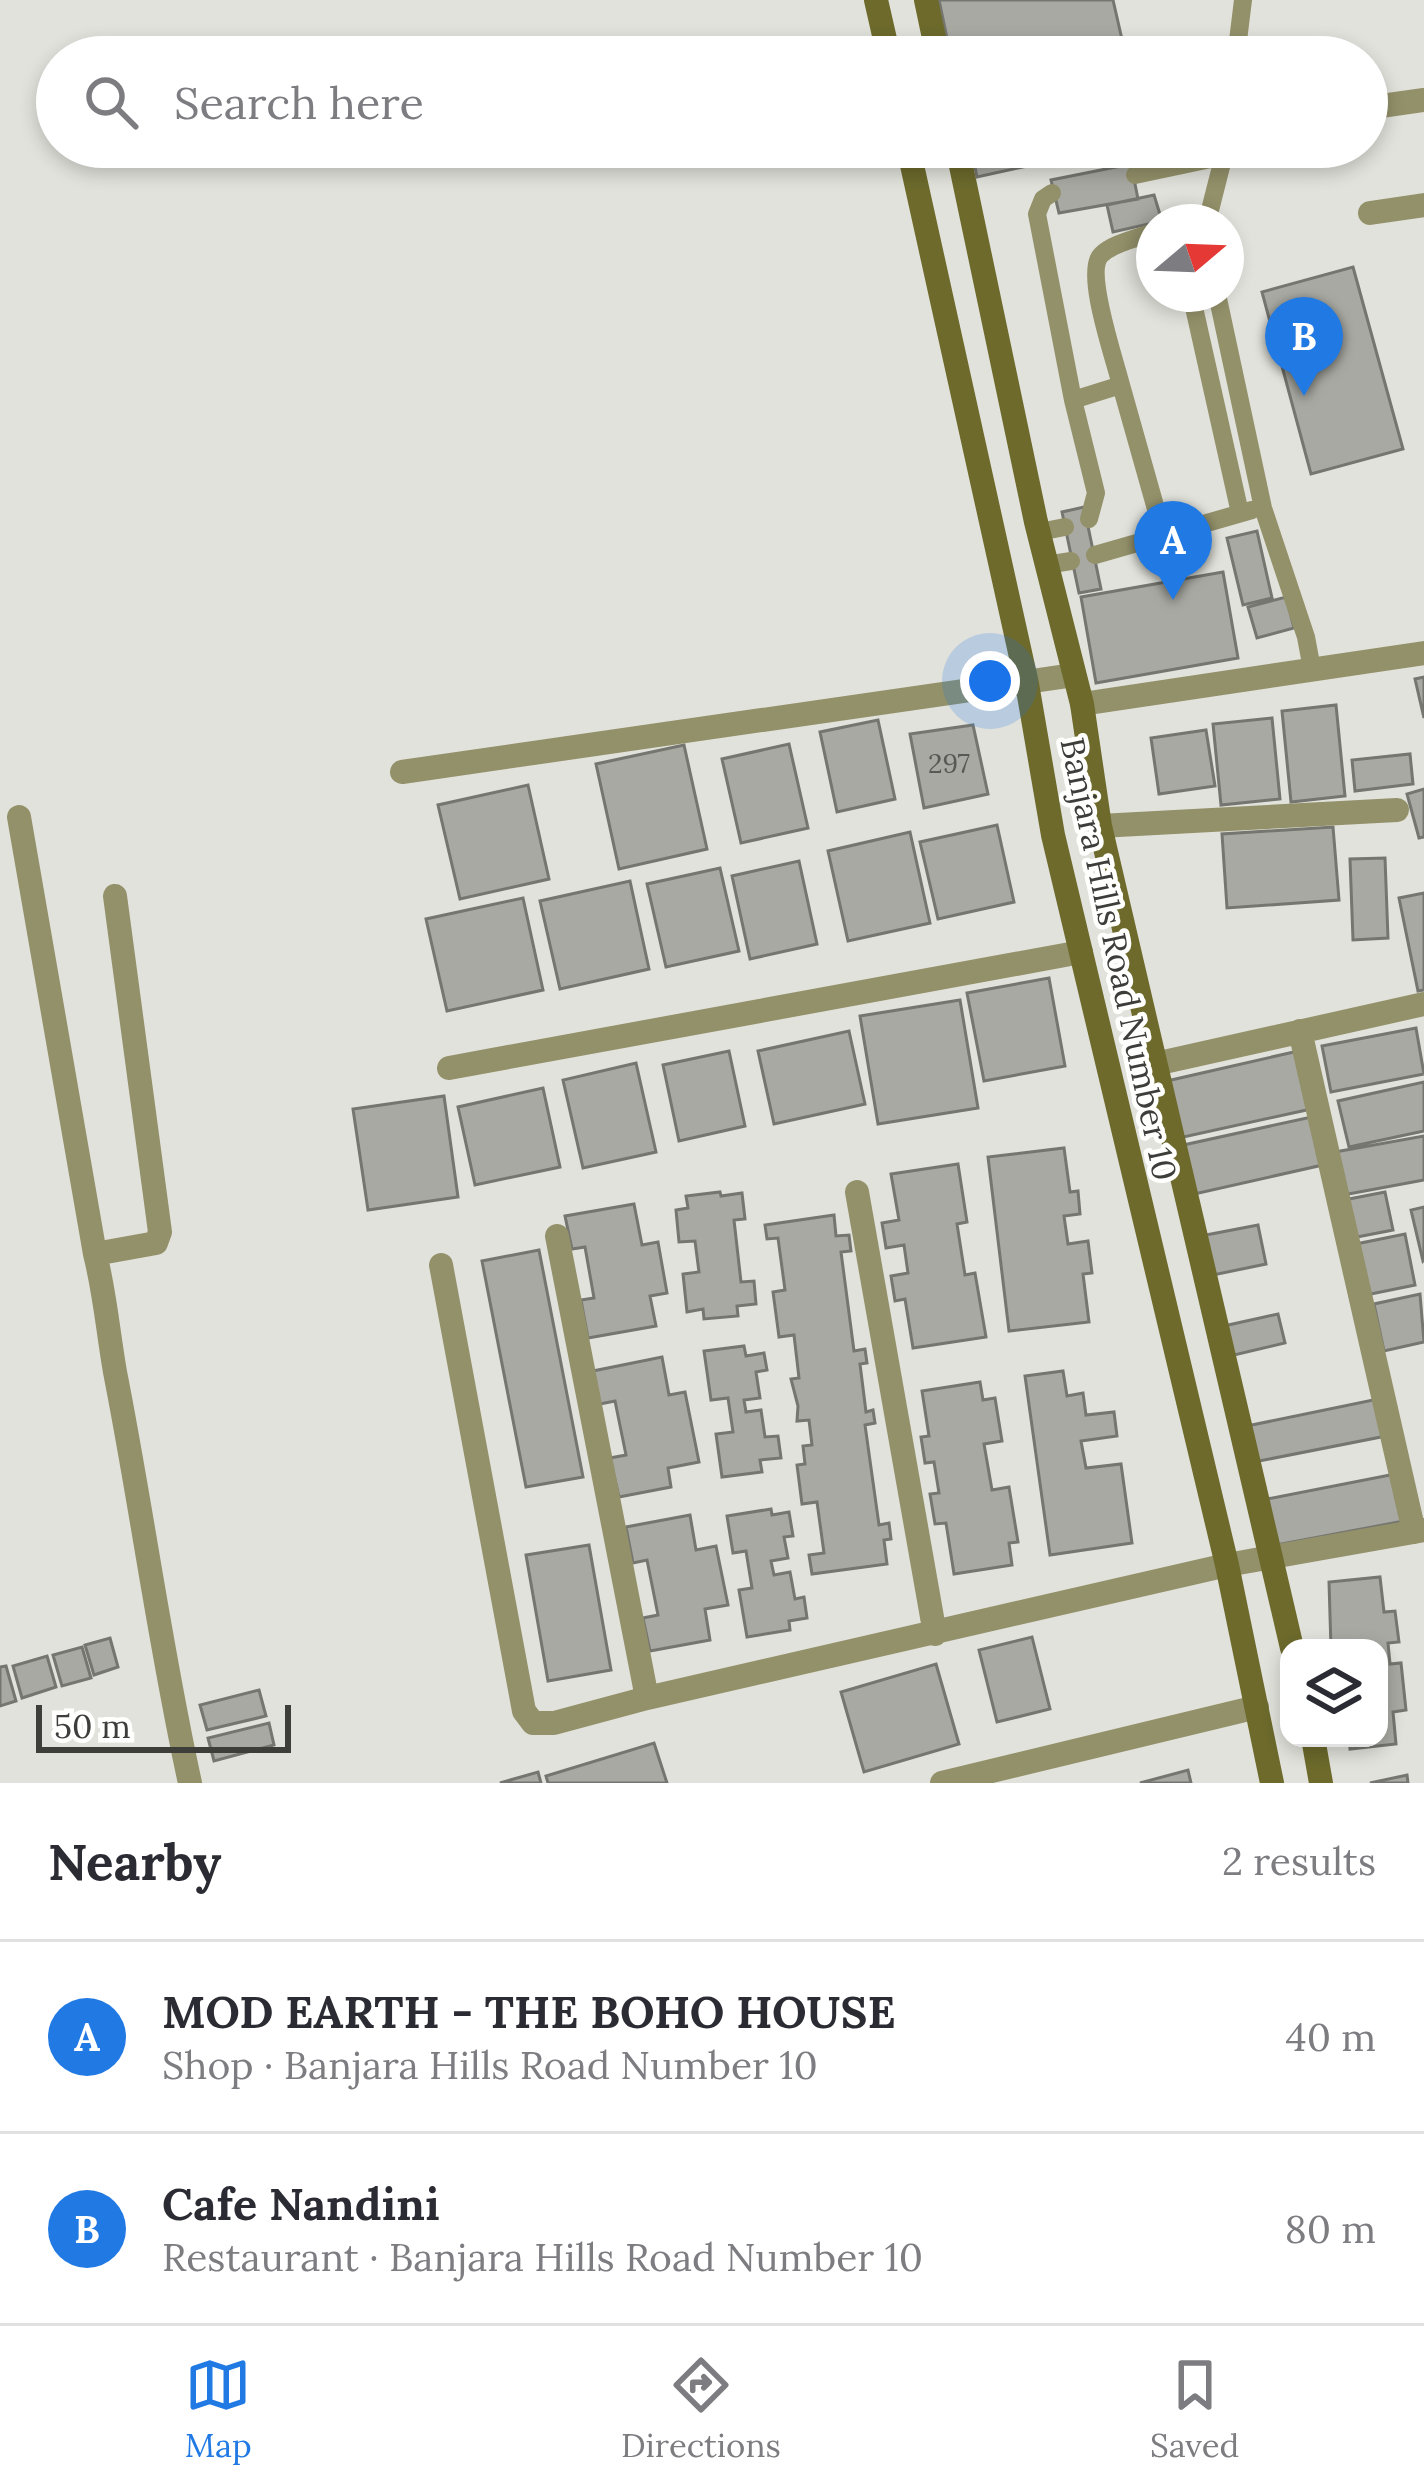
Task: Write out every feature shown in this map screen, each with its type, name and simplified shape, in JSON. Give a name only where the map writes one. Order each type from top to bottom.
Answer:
[{"type":"main road","points":[[876,0],[884,36]]},
{"type":"main road","points":[[926,0],[934,36]]},
{"type":"main road","name":"Banjara Hills Road Number 10","points":[[913,168],[1027,684],[1053,835],[1228,1565],[1272,1783]]},
{"type":"main road","name":"Banjara Hills Road Number 10","points":[[961,168],[1039,532],[1059,563],[1100,826],[1290,1639]]},
{"type":"main road","points":[[1314,1747],[1321,1783]]},
{"type":"street","points":[[1388,105],[1424,100]]},
{"type":"street","points":[[1370,213],[1424,205]]},
{"type":"street","points":[[1082,704],[1424,653]]},
{"type":"street","points":[[402,772],[1074,675]]},
{"type":"street","points":[[1100,826],[1397,810]]},
{"type":"street","points":[[19,817],[131,1441],[166,1671],[190,1783]]},
{"type":"street","points":[[94,1253],[156,1243],[160,1232],[116,896]]},
{"type":"street","points":[[449,1068],[1081,952]]},
{"type":"street","points":[[1155,1064],[1424,1004]]},
{"type":"street","points":[[441,1265],[524,1712],[533,1723],[554,1723],[1228,1565],[1419,1531],[1300,1031]]},
{"type":"street","points":[[857,1192],[935,1634]]},
{"type":"street","points":[[557,1236],[647,1698]]},
{"type":"street","points":[[952,1781],[1257,1707]]},
{"type":"lane","points":[[1239,36],[1243,0]]},
{"type":"lane","points":[[1135,175],[1163,168]]},
{"type":"lane","points":[[1210,204],[1221,168]]},
{"type":"lane","points":[[1052,193],[1043,199],[1037,214],[1072,400],[1096,493],[1089,519]]},
{"type":"lane","points":[[1136,239],[1104,251],[1094,267],[1163,534]]},
{"type":"lane","points":[[1195,312],[1240,512]]},
{"type":"lane","points":[[1221,312],[1263,508],[1312,669]]},
{"type":"lane","points":[[1072,400],[1121,385]]},
{"type":"lane","points":[[1096,555],[1263,508]]},
{"type":"lane","points":[[1039,532],[1065,527]]},
{"type":"building","points":[[939,0],[1113,0],[1121,36],[947,36]]},
{"type":"building","points":[[975,168],[1018,168],[977,177]]},
{"type":"building","points":[[1132,168],[1138,199],[1059,213],[1051,180]]},
{"type":"building","points":[[1154,195],[1157,204],[1136,204],[1136,227],[1113,232],[1107,205]]},
{"type":"building","points":[[1353,267],[1403,449],[1311,474],[1262,292]]},
{"type":"building","points":[[1084,507],[1101,589],[1079,593],[1062,512]]},
{"type":"building","points":[[1257,531],[1272,598],[1243,605],[1227,538]]},
{"type":"building","points":[[1223,572],[1238,658],[1096,683],[1081,597]]},
{"type":"building","points":[[1286,597],[1294,628],[1257,638],[1248,607]]},
{"type":"building","points":[[1424,677],[1424,718],[1415,679]]},
{"type":"building","points":[[1336,705],[1345,796],[1291,802],[1282,711]]},
{"type":"building","points":[[1272,718],[1280,799],[1221,805],[1213,724]]},
{"type":"building","points":[[878,720],[895,799],[837,812],[820,732]]},
{"type":"building","points":[[973,725],[988,794],[924,808],[910,734]]},
{"type":"building","points":[[1206,730],[1215,786],[1159,794],[1151,738]]},
{"type":"building","points":[[789,744],[808,828],[741,843],[722,759]]},
{"type":"building","points":[[684,745],[707,849],[619,869],[596,764]]},
{"type":"building","points":[[1410,754],[1413,784],[1355,791],[1352,760]]},
{"type":"building","points":[[528,785],[549,879],[460,899],[438,805]]},
{"type":"building","points":[[1424,789],[1424,837],[1419,838],[1407,794]]},
{"type":"building","points":[[997,825],[1014,902],[938,919],[920,842]]},
{"type":"building","points":[[1333,827],[1339,900],[1227,908],[1222,834]]},
{"type":"building","points":[[910,832],[930,923],[848,941],[828,851]]},
{"type":"building","points":[[1385,858],[1388,938],[1353,940],[1350,859]]},
{"type":"building","points":[[799,861],[817,944],[750,959],[732,876]]},
{"type":"building","points":[[720,868],[739,951],[666,967],[647,884]]},
{"type":"building","points":[[630,881],[649,969],[560,989],[540,901]]},
{"type":"building","points":[[1424,893],[1424,990],[1418,991],[1399,898]]},
{"type":"building","points":[[523,898],[543,990],[447,1011],[426,919]]},
{"type":"building","points":[[1049,978],[1065,1066],[984,1081],[967,993]]},
{"type":"building","points":[[960,1000],[978,1108],[878,1124],[860,1016]]},
{"type":"building","points":[[1416,1028],[1424,1074],[1331,1092],[1322,1046]]},
{"type":"building","points":[[849,1031],[865,1104],[774,1124],[758,1051]]},
{"type":"building","points":[[729,1051],[745,1126],[679,1141],[663,1065]]},
{"type":"building","points":[[1298,1051],[1311,1109],[1179,1138],[1167,1081]]},
{"type":"building","points":[[636,1063],[656,1152],[583,1168],[563,1080]]},
{"type":"building","points":[[1424,1082],[1424,1131],[1349,1147],[1338,1101]]},
{"type":"building","points":[[543,1088],[560,1167],[475,1185],[458,1107]]},
{"type":"building","points":[[444,1096],[458,1197],[368,1210],[353,1109]]},
{"type":"building","points":[[1316,1116],[1327,1164],[1190,1195],[1179,1146]]},
{"type":"building","points":[[1424,1136],[1424,1180],[1343,1195],[1335,1152]]},
{"type":"building","points":[[1064,1148],[1070,1192],[1078,1191],[1080,1214],[1064,1216],[1068,1244],[1088,1241],[1092,1273],[1083,1274],[1089,1322],[1009,1331],[988,1157]]},
{"type":"building","points":[[958,1164],[967,1222],[957,1224],[965,1275],[975,1273],[986,1337],[913,1348],[905,1299],[895,1301],[891,1276],[908,1273],[904,1245],[886,1248],[882,1223],[899,1220],[891,1174]]},
{"type":"building","points":[[720,1192],[721,1196],[742,1193],[745,1219],[734,1220],[741,1282],[754,1281],[756,1304],[737,1306],[738,1316],[704,1319],[703,1309],[687,1312],[683,1274],[699,1272],[695,1241],[679,1242],[676,1210],[688,1208],[686,1196]]},
{"type":"building","points":[[1385,1192],[1393,1230],[1352,1238],[1344,1200]]},
{"type":"building","points":[[634,1204],[642,1245],[658,1242],[667,1293],[650,1296],[656,1326],[588,1338],[581,1300],[594,1298],[585,1247],[572,1249],[565,1216]]},
{"type":"building","points":[[1424,1207],[1424,1260],[1423,1261],[1411,1210]]},
{"type":"building","points":[[834,1215],[836,1236],[849,1235],[851,1251],[841,1252],[854,1351],[865,1349],[867,1363],[860,1364],[866,1412],[873,1410],[875,1423],[865,1425],[879,1525],[889,1523],[891,1539],[884,1540],[887,1564],[812,1574],[809,1555],[824,1553],[817,1502],[802,1504],[797,1465],[805,1464],[803,1446],[812,1445],[809,1420],[797,1421],[791,1379],[799,1378],[794,1335],[779,1337],[773,1292],[785,1290],[778,1238],[767,1239],[765,1225]]},
{"type":"building","points":[[1258,1225],[1266,1264],[1213,1275],[1206,1235]]},
{"type":"building","points":[[1405,1234],[1415,1285],[1366,1295],[1356,1244]]},
{"type":"building","points":[[539,1250],[583,1477],[526,1487],[482,1261]]},
{"type":"building","points":[[1420,1294],[1424,1342],[1384,1351],[1374,1304]]},
{"type":"building","points":[[1278,1314],[1285,1343],[1230,1356],[1224,1326]]},
{"type":"building","points":[[744,1346],[746,1356],[764,1353],[767,1370],[756,1372],[760,1398],[744,1400],[746,1412],[761,1410],[765,1437],[778,1436],[781,1458],[760,1460],[762,1472],[722,1477],[716,1434],[733,1432],[728,1398],[711,1400],[704,1351]]},
{"type":"building","points":[[662,1357],[669,1395],[685,1392],[699,1462],[668,1468],[671,1487],[619,1497],[610,1458],[626,1455],[615,1401],[600,1404],[593,1371]]},
{"type":"building","points":[[1063,1371],[1067,1396],[1083,1393],[1086,1415],[1114,1412],[1117,1436],[1081,1441],[1086,1468],[1121,1464],[1132,1543],[1050,1555],[1025,1376]]},
{"type":"building","points":[[980,1382],[983,1400],[995,1398],[1002,1441],[984,1444],[992,1490],[1009,1487],[1018,1542],[1009,1543],[1012,1565],[954,1574],[946,1523],[935,1524],[930,1494],[939,1493],[934,1462],[925,1463],[921,1437],[929,1436],[922,1391]]},
{"type":"building","points":[[1378,1399],[1386,1436],[1254,1462],[1247,1426]]},
{"type":"building","points":[[1395,1474],[1404,1521],[1271,1546],[1262,1500]]},
{"type":"building","points":[[771,1509],[772,1515],[789,1512],[793,1536],[784,1537],[788,1558],[771,1561],[774,1575],[790,1572],[795,1599],[804,1597],[807,1618],[789,1621],[790,1630],[747,1637],[739,1590],[752,1588],[746,1551],[733,1553],[727,1516]]},
{"type":"building","points":[[690,1515],[696,1550],[716,1546],[728,1605],[705,1609],[710,1640],[650,1651],[643,1618],[658,1615],[647,1560],[633,1563],[626,1527]]},
{"type":"building","points":[[589,1545],[611,1670],[548,1681],[526,1555]]},
{"type":"building","points":[[1380,1577],[1384,1612],[1395,1611],[1399,1642],[1331,1639],[1329,1582]]},
{"type":"building","points":[[1032,1637],[1050,1709],[997,1722],[979,1650]]},
{"type":"building","points":[[110,1638],[118,1667],[94,1675],[85,1645]]},
{"type":"building","points":[[1388,1643],[1390,1664],[1401,1663],[1406,1710],[1393,1712],[1396,1744],[1388,1745]]},
{"type":"building","points":[[82,1647],[91,1678],[62,1686],[53,1655]]},
{"type":"building","points":[[47,1656],[56,1687],[22,1698],[13,1666]]},
{"type":"building","points":[[936,1664],[959,1744],[864,1772],[841,1692]]},
{"type":"building","points":[[6,1666],[16,1701],[0,1706],[0,1667]]},
{"type":"building","points":[[259,1690],[266,1716],[207,1730],[200,1705]]},
{"type":"building","points":[[269,1723],[274,1745],[214,1761],[208,1738]]},
{"type":"building","points":[[654,1743],[667,1783],[548,1783],[546,1776]]},
{"type":"building","points":[[1188,1770],[1191,1783],[1140,1783]]},
{"type":"building","points":[[538,1772],[541,1783],[500,1783]]},
{"type":"building","points":[[1407,1775],[1408,1783],[1370,1783]]},
{"type":"place","name":"Cafe Nandini","points":[[1304,396]]},
{"type":"place","name":"MOD EARTH - THE BOHO HOUSE","points":[[1173,600]]}]
